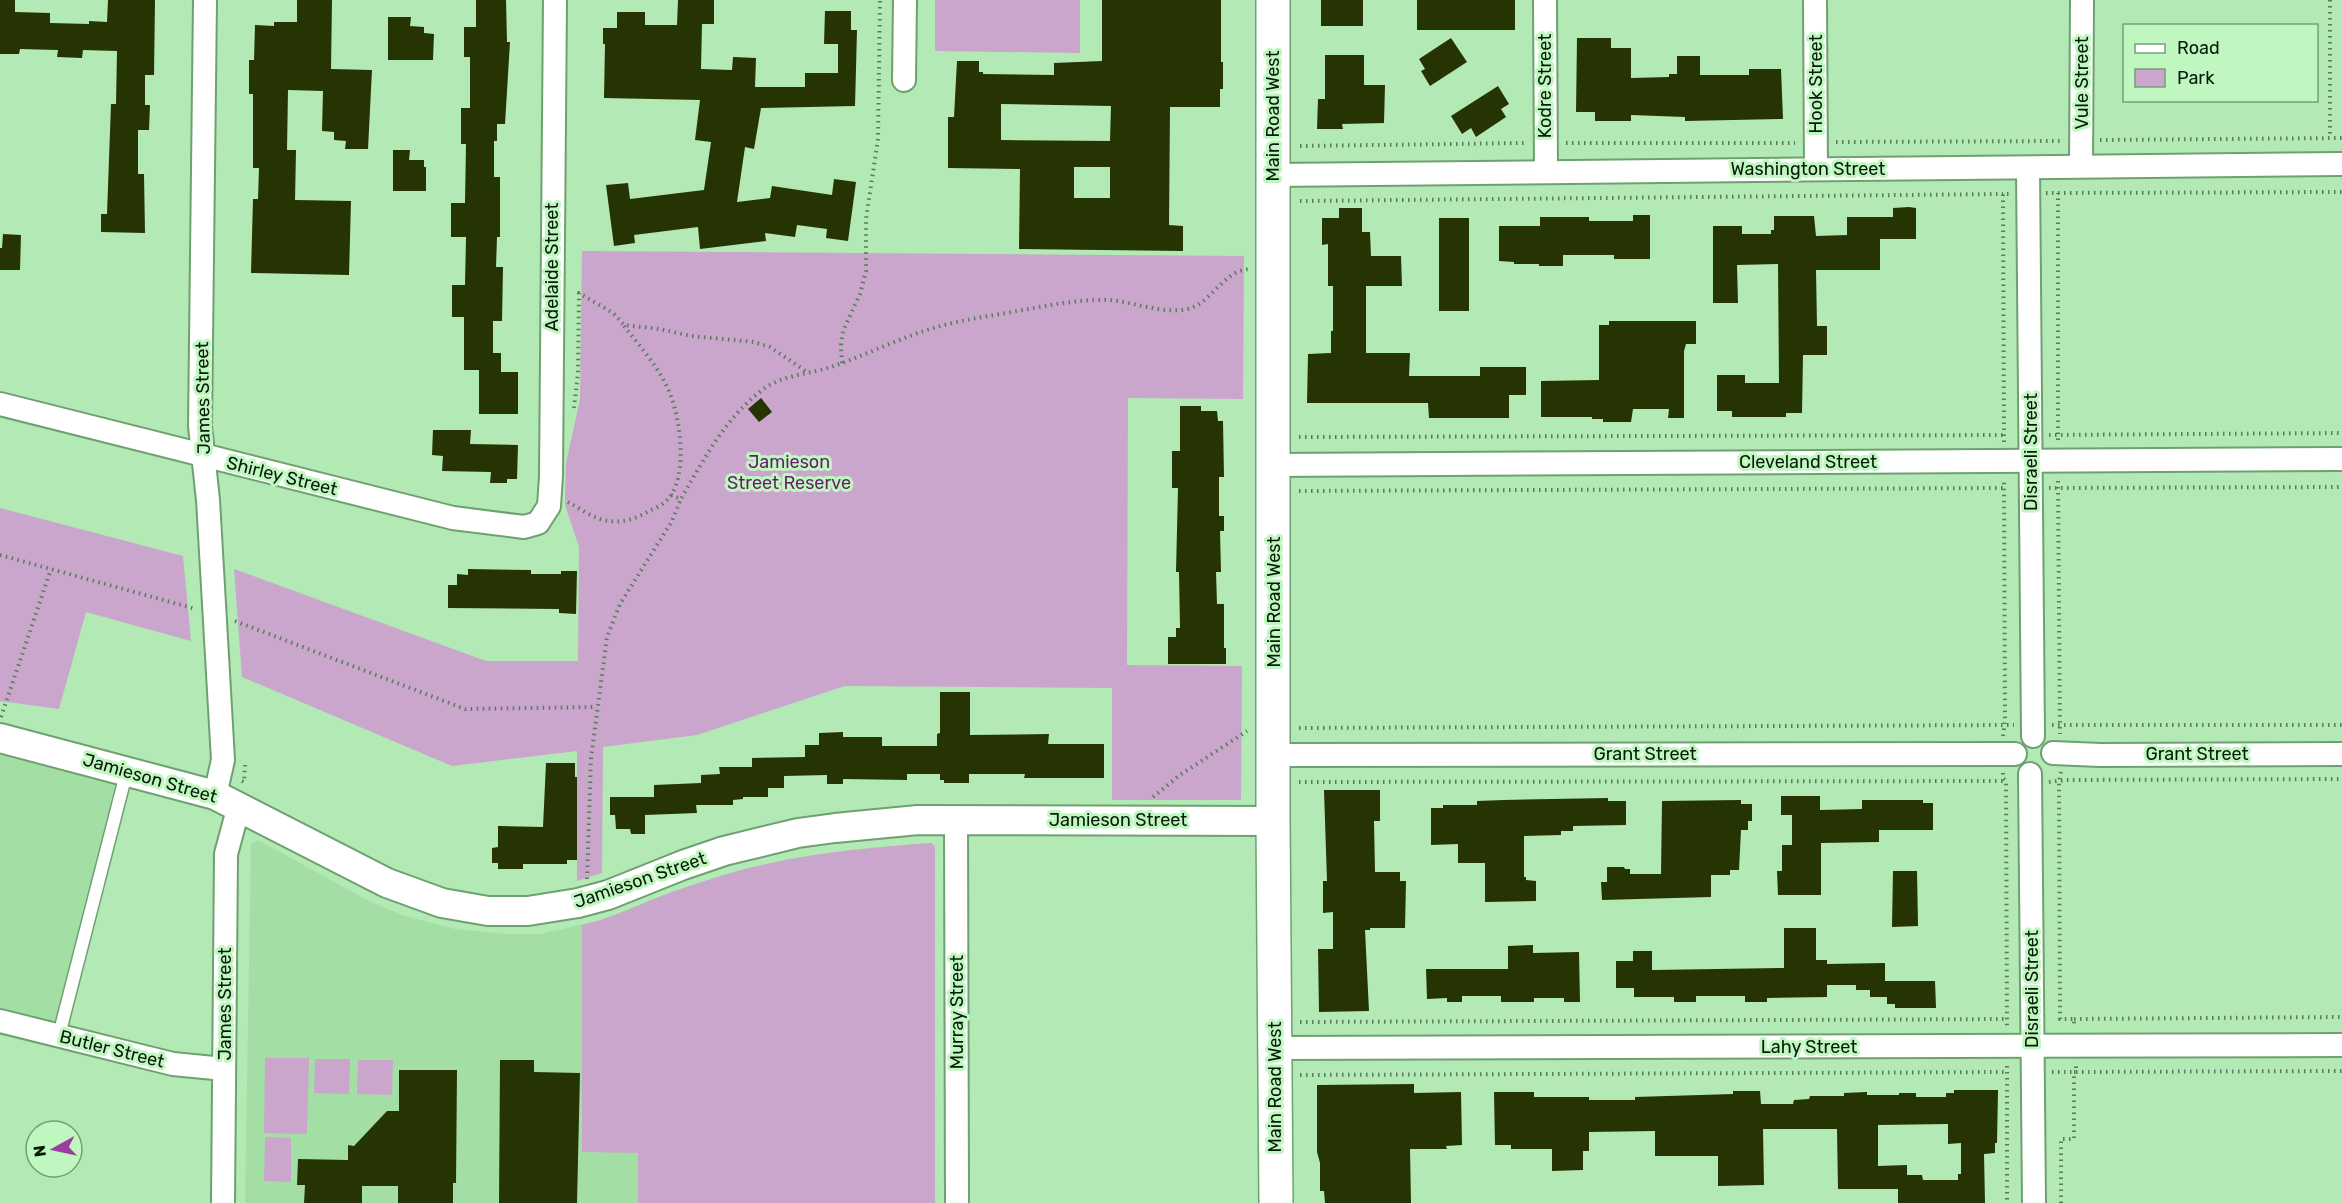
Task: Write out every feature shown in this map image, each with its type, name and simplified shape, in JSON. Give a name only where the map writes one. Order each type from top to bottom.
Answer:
[{"type":"main road","name":"Main Road West","points":[[1273,0],[1275,755],[1273,820],[1276,1203]]},
{"type":"street","name":"James Street","points":[[205,0],[200,426],[228,615],[223,760],[226,854],[222,1203]]},
{"type":"street","name":"Adelaide Street","points":[[550,501],[555,0]]},
{"type":"street","points":[[904,80],[905,0]]},
{"type":"street","name":"Kodre Street","points":[[1545,0],[1546,171]]},
{"type":"street","name":"Hook Street","points":[[1815,0],[1816,169]]},
{"type":"street","name":"Vule Street","points":[[2081,166],[2082,0]]},
{"type":"street","name":"Washington Street","points":[[1274,175],[2342,164]]},
{"type":"street","name":"Disraeli Street","points":[[2028,168],[2033,730]]},
{"type":"street","name":"Shirley Street","points":[[0,404],[453,518],[504,525],[532,526],[543,517],[550,501]]},
{"type":"street","name":"Cleveland Street","points":[[1274,465],[2342,459]]},
{"type":"street","name":"Jamieson Street","points":[[3,723],[127,770],[225,791],[387,883],[442,903],[488,911],[548,910],[588,901],[723,851],[798,833],[877,823],[956,820],[1273,820]]},
{"type":"street","points":[[2033,730],[2057,753],[2044,772],[2031,778],[2018,767],[2009,754],[2033,730]]},
{"type":"street","name":"Grant Street","points":[[2057,753],[2342,754]]},
{"type":"street","name":"Grant Street","points":[[1275,755],[2009,754]]},
{"type":"street","name":"Disraeli Street","points":[[2031,778],[2034,1203]]},
{"type":"street","name":"Murray Street","points":[[956,820],[957,1203]]},
{"type":"street","name":"Butler Street","points":[[0,1021],[173,1064],[224,1069]]},
{"type":"street","name":"Lahy Street","points":[[1275,1048],[2007,1046],[2032,1058],[2075,1046],[2342,1045]]},
{"type":"lane","points":[[59,1035],[127,770]]},
{"type":"path","points":[[842,363],[843,331],[860,294],[866,271],[866,219],[878,139],[880,0]]},
{"type":"path","points":[[2330,0],[2330,138]]},
{"type":"path","points":[[2058,141],[2060,725],[2057,753],[2061,779],[2059,782],[2060,1019]]},
{"type":"path","points":[[1300,201],[2342,192]]},
{"type":"path","points":[[2003,194],[2004,726],[2009,754],[2003,778],[2006,781],[2007,1203]]},
{"type":"path","points":[[588,901],[591,758],[603,655],[613,619],[628,589],[672,521],[702,460],[738,414],[765,388],[776,382],[842,363],[944,325],[1050,305],[1107,300],[1167,311],[1186,310],[1204,300],[1239,270],[1273,269]]},
{"type":"path","points":[[550,501],[563,500],[602,520],[621,521],[640,516],[667,501],[671,495],[680,463],[681,448],[674,407],[666,385],[613,313],[579,293],[578,373],[573,415]]},
{"type":"path","points":[[624,325],[660,329],[691,336],[754,342],[770,347],[807,372]]},
{"type":"path","points":[[1299,437],[2342,433]]},
{"type":"path","points":[[1299,491],[2342,487]]},
{"type":"path","points":[[671,495],[681,499]]},
{"type":"path","points":[[0,555],[228,615],[465,709],[597,708]]},
{"type":"path","points":[[3,723],[51,569]]},
{"type":"path","points":[[228,615],[236,633]]},
{"type":"path","points":[[1299,728],[2004,726],[2033,730],[2060,725],[2342,724]]},
{"type":"path","points":[[1124,820],[1180,775],[1249,730]]},
{"type":"path","points":[[225,791],[244,782],[244,763]]},
{"type":"path","points":[[1299,782],[2006,781],[2031,778],[2059,782],[2066,780],[2342,779]]},
{"type":"path","points":[[1300,1022],[2342,1017]]},
{"type":"path","points":[[2061,1203],[2061,1139],[2074,1139],[2074,1019]]},
{"type":"path","points":[[1300,1075],[2007,1072],[2032,1058],[2047,1072],[2342,1071]]},
{"type":"shaded area","points":[[0,751],[131,783],[66,1025],[0,1009]]},
{"type":"shaded area","points":[[258,840],[371,902],[405,916],[455,929],[506,934],[540,934],[598,921],[726,874],[787,859],[859,849],[931,843],[935,846],[935,1203],[245,1203],[251,844]]},
{"type":"green space","points":[[935,0],[1080,0],[1080,53],[935,51]]},
{"type":"green space","name":"Jamieson Street Reserve","points":[[582,251],[1244,256],[1243,399],[1128,398],[1127,665],[1242,666],[1241,800],[1112,800],[1112,688],[845,686],[697,735],[603,747],[602,873],[577,881],[577,751],[452,766],[242,677],[234,569],[486,661],[578,661],[579,547],[565,505],[566,463],[580,399]]},
{"type":"green space","points":[[0,508],[183,556],[191,641],[86,612],[59,709],[0,701]]},
{"type":"green space","points":[[931,843],[935,846],[935,1203],[638,1203],[638,1153],[582,1152],[582,925],[661,896],[749,868],[826,853]]},
{"type":"green space","points":[[265,1058],[309,1058],[307,1134],[264,1133]]},
{"type":"green space","points":[[315,1059],[350,1059],[349,1094],[314,1093]]},
{"type":"green space","points":[[358,1060],[393,1060],[392,1095],[357,1094]]},
{"type":"green space","points":[[265,1137],[291,1138],[291,1182],[264,1181]]},
{"type":"building","points":[[0,0],[15,0],[15,12],[50,13],[50,23],[89,24],[89,21],[107,22],[108,0],[155,0],[154,75],[145,75],[145,105],[150,105],[149,130],[138,130],[138,174],[144,174],[145,233],[101,232],[101,214],[107,214],[111,104],[116,104],[117,51],[83,50],[82,58],[57,57],[58,50],[20,49],[19,54],[0,54]]},
{"type":"building","points":[[297,0],[332,0],[331,69],[372,70],[368,149],[345,149],[346,141],[334,140],[334,132],[322,131],[323,91],[288,90],[287,150],[296,150],[295,200],[351,201],[349,275],[251,273],[253,199],[258,199],[259,168],[253,168],[253,94],[249,94],[249,60],[254,60],[255,25],[274,26],[274,22],[297,22]]},
{"type":"building","points":[[476,0],[506,0],[507,42],[510,42],[505,124],[497,124],[497,141],[494,141],[494,177],[500,177],[500,237],[497,237],[496,267],[503,267],[502,321],[493,321],[493,353],[501,353],[501,372],[518,372],[518,414],[479,414],[479,370],[464,370],[464,317],[452,317],[452,285],[465,285],[466,237],[451,237],[451,203],[465,203],[466,144],[461,144],[461,108],[470,108],[470,57],[464,57],[464,27],[476,27]]},
{"type":"building","points":[[678,0],[714,0],[714,24],[702,24],[701,69],[732,70],[733,57],[756,58],[755,87],[805,87],[805,73],[838,73],[838,44],[824,44],[825,11],[851,11],[851,30],[857,30],[855,106],[761,108],[754,149],[745,147],[737,202],[770,198],[772,186],[832,195],[834,179],[856,182],[848,241],[826,238],[827,229],[797,225],[795,237],[765,233],[766,241],[700,249],[698,227],[634,235],[635,243],[614,246],[606,185],[628,183],[630,199],[704,190],[711,142],[695,140],[700,100],[604,98],[603,28],[617,28],[617,12],[645,12],[645,25],[677,25]]},
{"type":"building","points":[[1102,0],[1221,0],[1223,89],[1220,89],[1220,107],[1170,107],[1169,225],[1183,226],[1183,251],[1019,249],[1020,169],[948,168],[948,117],[954,117],[957,61],[979,61],[979,72],[983,74],[1054,75],[1054,63],[1102,61]],"holes":[[[1001,104],[1111,106],[1110,141],[1001,140]],[[1074,167],[1110,167],[1110,198],[1074,198]]]},
{"type":"building","points":[[1321,0],[1363,0],[1363,26],[1321,26]]},
{"type":"building","points":[[1417,0],[1515,0],[1515,30],[1417,30]]},
{"type":"building","points":[[388,17],[411,17],[410,26],[424,27],[424,33],[434,34],[433,60],[388,60]]},
{"type":"building","points":[[1451,38],[1467,62],[1430,86],[1421,71],[1425,69],[1419,59]]},
{"type":"building","points":[[1577,38],[1611,38],[1611,48],[1631,48],[1631,78],[1669,77],[1669,74],[1677,74],[1677,56],[1700,56],[1700,75],[1749,75],[1749,69],[1781,69],[1783,119],[1685,121],[1685,117],[1631,115],[1631,121],[1595,121],[1595,112],[1576,112]]},
{"type":"building","points":[[1325,55],[1364,55],[1364,85],[1385,85],[1384,123],[1342,124],[1343,129],[1317,129],[1318,99],[1325,99]]},
{"type":"building","points":[[1498,86],[1509,104],[1501,109],[1506,117],[1476,137],[1471,128],[1462,134],[1451,116]]},
{"type":"building","points":[[393,150],[410,150],[409,160],[424,160],[426,191],[393,191]]},
{"type":"building","points":[[1339,208],[1362,208],[1362,232],[1370,232],[1371,256],[1401,256],[1402,286],[1366,286],[1366,353],[1410,353],[1409,376],[1480,376],[1480,367],[1526,367],[1526,395],[1509,395],[1509,418],[1429,418],[1428,403],[1307,403],[1308,354],[1331,353],[1333,286],[1328,286],[1328,244],[1322,245],[1322,218],[1339,218]]},
{"type":"building","points":[[1893,208],[1916,208],[1916,239],[1880,239],[1880,270],[1816,270],[1817,326],[1827,326],[1827,355],[1803,355],[1802,413],[1786,413],[1786,417],[1732,417],[1732,411],[1717,411],[1717,375],[1745,375],[1745,383],[1779,383],[1778,264],[1737,265],[1738,303],[1713,303],[1713,226],[1742,226],[1742,234],[1771,234],[1771,230],[1774,230],[1774,216],[1814,216],[1816,236],[1847,235],[1847,217],[1893,217]]},
{"type":"building","points":[[1633,215],[1650,215],[1650,259],[1614,259],[1614,255],[1563,255],[1563,266],[1539,266],[1539,264],[1514,264],[1514,262],[1499,261],[1499,226],[1540,226],[1540,217],[1589,217],[1589,221],[1633,221]]},
{"type":"building","points":[[1439,218],[1469,218],[1469,311],[1439,311]]},
{"type":"building","points":[[3,234],[21,235],[20,270],[0,270],[0,248],[2,248]]},
{"type":"building","points":[[1609,321],[1696,321],[1696,344],[1686,344],[1684,351],[1684,418],[1668,418],[1669,409],[1633,409],[1631,422],[1603,422],[1603,419],[1592,419],[1592,417],[1541,417],[1541,381],[1599,380],[1599,325],[1609,325]]},
{"type":"building","points":[[761,398],[772,412],[759,422],[748,409]]},
{"type":"building","points":[[1180,406],[1201,406],[1201,411],[1217,411],[1218,421],[1223,421],[1224,477],[1219,477],[1219,516],[1224,516],[1224,531],[1220,531],[1221,572],[1216,572],[1217,604],[1224,604],[1226,664],[1168,664],[1168,637],[1176,637],[1176,628],[1180,628],[1179,572],[1176,572],[1178,488],[1172,488],[1172,451],[1180,451]]},
{"type":"building","points":[[433,430],[471,430],[470,444],[518,445],[517,479],[507,479],[507,483],[490,483],[491,472],[442,471],[443,456],[432,455]]},
{"type":"building","points":[[468,569],[531,570],[531,574],[561,574],[561,571],[577,571],[576,614],[559,613],[559,609],[448,608],[448,585],[457,585],[457,574],[468,575]]},
{"type":"building","points":[[940,692],[970,692],[970,735],[1049,734],[1048,744],[1104,744],[1104,778],[1024,778],[1025,774],[969,774],[969,783],[944,783],[944,780],[940,780],[940,774],[907,774],[907,780],[843,779],[843,784],[827,784],[827,775],[784,776],[784,788],[768,788],[768,797],[743,797],[743,799],[733,800],[733,805],[696,805],[697,813],[645,815],[645,834],[631,834],[630,829],[616,829],[615,815],[610,815],[610,797],[654,797],[654,785],[701,783],[701,775],[720,774],[719,767],[752,767],[752,758],[805,757],[805,745],[819,745],[819,733],[843,732],[843,737],[882,737],[882,746],[937,746],[937,734],[940,733]]},
{"type":"building","points":[[546,763],[575,763],[577,860],[567,860],[567,864],[523,864],[523,869],[498,869],[498,863],[492,863],[492,848],[498,847],[498,826],[543,827]]},
{"type":"building","points":[[1324,790],[1380,790],[1380,821],[1374,821],[1375,872],[1400,872],[1400,881],[1406,881],[1405,928],[1365,930],[1369,1011],[1319,1012],[1318,949],[1333,949],[1333,912],[1323,913],[1323,881],[1327,881]]},
{"type":"building","points":[[1781,796],[1820,796],[1820,810],[1862,809],[1862,800],[1923,800],[1923,803],[1933,803],[1933,830],[1879,830],[1879,842],[1821,843],[1821,895],[1778,895],[1777,871],[1782,871],[1782,845],[1792,845],[1792,815],[1781,815]]},
{"type":"building","points":[[1608,798],[1608,801],[1626,801],[1626,825],[1573,826],[1573,831],[1561,831],[1561,835],[1524,836],[1524,877],[1526,880],[1536,881],[1536,901],[1485,902],[1485,863],[1458,863],[1458,844],[1431,845],[1431,808],[1443,808],[1443,805],[1477,805],[1477,801]]},
{"type":"building","points":[[1741,800],[1741,804],[1752,804],[1752,821],[1748,821],[1748,830],[1741,830],[1739,870],[1730,870],[1730,875],[1711,875],[1711,897],[1602,900],[1601,882],[1607,882],[1607,867],[1624,867],[1630,869],[1630,874],[1661,874],[1662,801]]},
{"type":"building","points":[[1893,871],[1917,871],[1918,926],[1892,927]]},
{"type":"building","points":[[1784,928],[1816,928],[1816,960],[1827,960],[1827,964],[1885,963],[1885,981],[1935,981],[1936,1008],[1895,1008],[1895,1004],[1887,1004],[1887,997],[1870,997],[1870,990],[1856,990],[1856,985],[1827,985],[1827,997],[1767,998],[1767,1002],[1745,1002],[1745,996],[1696,996],[1696,1002],[1674,1002],[1674,997],[1634,997],[1634,988],[1616,988],[1616,961],[1633,961],[1633,951],[1652,951],[1652,970],[1784,968]]},
{"type":"building","points":[[1533,945],[1533,953],[1579,952],[1580,1002],[1564,1002],[1564,998],[1534,998],[1534,1002],[1501,1002],[1501,996],[1462,996],[1462,1002],[1447,1002],[1447,998],[1427,999],[1426,969],[1508,969],[1508,946]]},
{"type":"building","points":[[500,1060],[534,1060],[534,1072],[580,1073],[577,1203],[499,1203]]},
{"type":"building","points":[[399,1070],[457,1070],[456,1183],[453,1183],[453,1203],[398,1203],[398,1186],[362,1186],[362,1203],[304,1203],[305,1185],[297,1185],[298,1159],[348,1160],[348,1145],[354,1146],[387,1111],[399,1111]]},
{"type":"building","points":[[1414,1084],[1414,1093],[1461,1092],[1462,1145],[1446,1146],[1447,1149],[1410,1149],[1411,1203],[1325,1203],[1324,1191],[1320,1191],[1320,1163],[1317,1152],[1317,1085]]},
{"type":"building","points":[[1954,1090],[1998,1090],[1995,1153],[1984,1154],[1985,1203],[1898,1203],[1898,1189],[1838,1189],[1837,1129],[1763,1129],[1764,1185],[1718,1186],[1718,1156],[1655,1156],[1655,1131],[1589,1132],[1589,1151],[1583,1151],[1583,1170],[1552,1171],[1552,1149],[1511,1149],[1511,1145],[1495,1145],[1494,1092],[1534,1092],[1534,1097],[1635,1100],[1635,1097],[1760,1091],[1761,1104],[1793,1104],[1794,1100],[1809,1099],[1810,1096],[1844,1096],[1844,1093],[1867,1092],[1867,1095],[1899,1095],[1899,1093],[1916,1093],[1916,1097],[1946,1097],[1946,1093],[1954,1093]],"holes":[[[1948,1124],[1948,1144],[1961,1143],[1961,1174],[1958,1174],[1958,1180],[1923,1180],[1922,1175],[1907,1175],[1907,1165],[1878,1166],[1878,1125]]]}]
